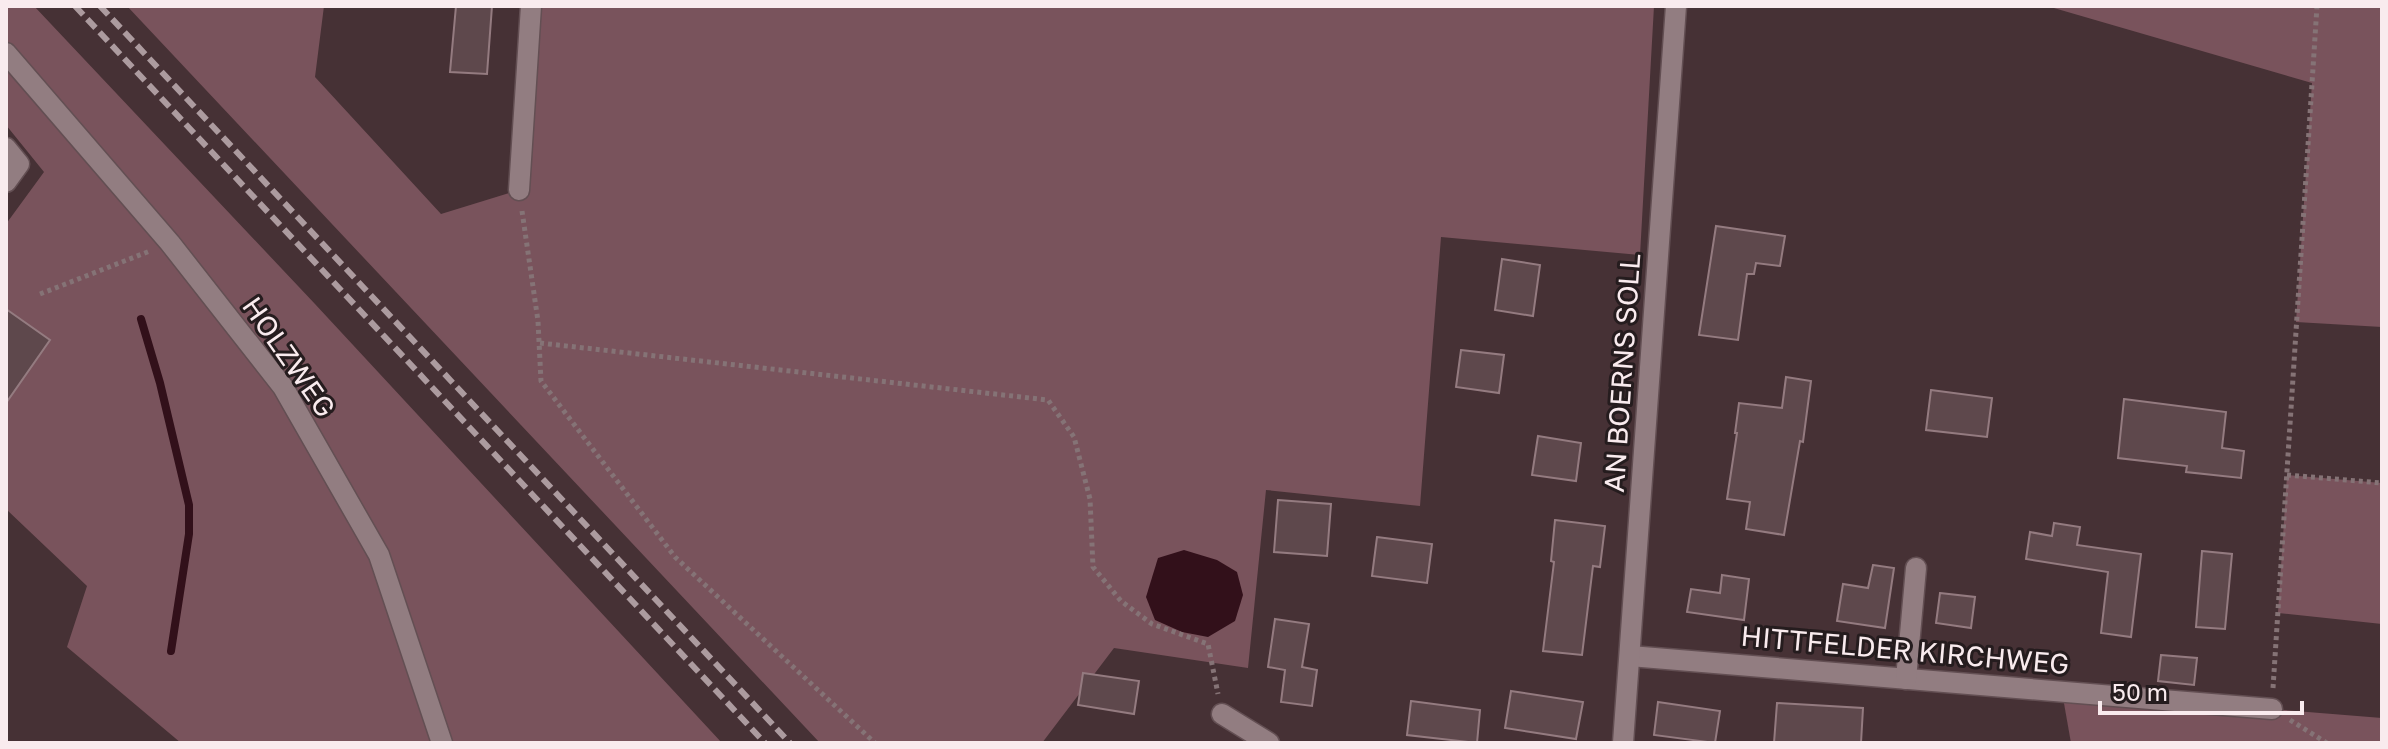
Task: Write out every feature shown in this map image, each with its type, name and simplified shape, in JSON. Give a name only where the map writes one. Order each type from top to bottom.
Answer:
[{"type":"street","points":[[519,190],[531,6]]},
{"type":"street","name":"AN BOERNS SOLL","points":[[1623,743],[1676,6]]},
{"type":"street","name":"HOLZWEG","points":[[6,53],[170,243],[283,387],[379,555],[442,743]]},
{"type":"street","points":[[6,148],[19,164],[6,182]]},
{"type":"street","points":[[1906,679],[1916,568]]},
{"type":"street","name":"HITTFELDER KIRCHWEG","points":[[1630,656],[2272,709]]},
{"type":"street","points":[[1222,714],[1269,743]]},
{"type":"path","points":[[2317,6],[2272,709],[2327,743]]},
{"type":"path","points":[[519,190],[540,343],[541,381],[675,557],[875,743]]},
{"type":"path","points":[[40,294],[170,243]]},
{"type":"path","points":[[540,343],[1048,400],[1074,437],[1090,499],[1093,567],[1121,601],[1152,624],[1208,644],[1222,714]]},
{"type":"path","points":[[2287,475],[2382,483]]},
{"type":"shaded area","points":[[6,6],[34,6],[722,743],[181,743],[67,647],[87,586],[6,509],[6,224],[44,172],[6,125]]},
{"type":"shaded area","points":[[127,6],[324,6],[315,77],[441,214],[519,190],[531,6],[1654,6],[1640,255],[1441,237],[1420,506],[1266,490],[1248,668],[1114,648],[1042,743],[820,743]]},
{"type":"shaded area","points":[[2047,6],[2382,6],[2382,327],[2296,322],[2312,83]]},
{"type":"shaded area","points":[[2287,475],[2382,483],[2382,624],[2278,613]]},
{"type":"shaded area","points":[[1184,550],[1217,560],[1237,572],[1243,595],[1235,621],[1208,637],[1182,632],[1155,620],[1146,597],[1158,558]]},
{"type":"shaded area","points":[[2062,692],[2382,718],[2382,743],[2071,743]]},
{"type":"building","points":[[456,6],[492,6],[487,74],[450,72]]},
{"type":"building","points":[[1716,226],[1785,236],[1780,266],[1756,263],[1754,274],[1747,274],[1738,340],[1699,335]]},
{"type":"building","points":[[1502,259],[1540,265],[1533,316],[1495,310]]},
{"type":"building","points":[[6,309],[50,340],[6,403]]},
{"type":"building","points":[[1461,350],[1504,355],[1499,393],[1456,387]]},
{"type":"building","points":[[1786,377],[1811,381],[1803,442],[1800,441],[1784,535],[1746,529],[1750,502],[1727,499],[1739,403],[1782,408]]},
{"type":"building","points":[[1931,390],[1992,398],[1987,437],[1926,430]]},
{"type":"building","points":[[2124,399],[2226,412],[2222,448],[2244,451],[2241,478],[2186,472],[2187,466],[2118,458]]},
{"type":"building","points":[[1538,436],[1581,443],[1576,481],[1532,475]]},
{"type":"building","points":[[1278,500],[1331,504],[1327,556],[1274,552]]},
{"type":"building","points":[[1555,520],[1605,526],[1600,567],[1593,566],[1582,655],[1543,651],[1554,562],[1551,561]]},
{"type":"building","points":[[2054,523],[2080,527],[2077,545],[2141,554],[2131,637],[2101,633],[2108,572],[2026,559],[2030,532],[2052,536]]},
{"type":"building","points":[[1377,537],[1432,544],[1427,583],[1372,576]]},
{"type":"building","points":[[2202,551],[2232,554],[2225,629],[2196,627]]},
{"type":"building","points":[[1873,565],[1894,568],[1885,628],[1837,621],[1843,584],[1868,588]]},
{"type":"building","points":[[1722,575],[1749,579],[1744,620],[1687,612],[1691,589],[1720,593]]},
{"type":"building","points":[[1940,593],[1975,597],[1971,628],[1936,623]]},
{"type":"building","points":[[1275,619],[1309,624],[1302,667],[1317,670],[1312,706],[1281,702],[1285,670],[1268,667]]},
{"type":"building","points":[[2161,655],[2197,658],[2194,685],[2158,681]]},
{"type":"building","points":[[1083,673],[1139,681],[1134,714],[1078,705]]},
{"type":"building","points":[[1511,691],[1583,702],[1576,739],[1505,728]]},
{"type":"building","points":[[1411,701],[1480,710],[1477,743],[1407,735]]},
{"type":"building","points":[[1658,702],[1720,711],[1715,743],[1654,735]]},
{"type":"building","points":[[1777,703],[1863,708],[1861,743],[1774,743]]},
{"type":"waterway","points":[[141,319],[160,383],[189,505],[189,534],[171,651]]},
{"type":"railway","points":[[75,6],[765,743]]},
{"type":"railway","points":[[100,6],[790,743]]}]
